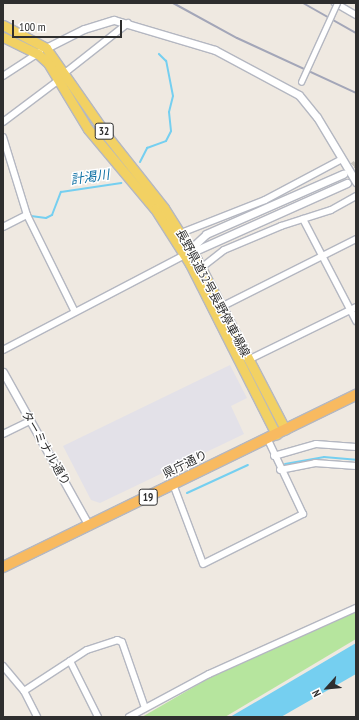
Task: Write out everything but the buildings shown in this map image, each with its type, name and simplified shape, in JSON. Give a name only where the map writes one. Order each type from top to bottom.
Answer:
[{"type":"highway","name":"県庁通り","points":[[3,567],[356,395]]},
{"type":"main road","name":"長野県道32号長野停車場線","points":[[3,25],[46,48],[66,72],[104,132],[181,233],[271,436]]},
{"type":"main road","name":"長野県道32号長野停車場線","points":[[3,37],[38,54],[59,80],[88,129],[139,188],[189,251],[201,268],[285,429]]},
{"type":"street","points":[[301,82],[336,3],[356,15]]},
{"type":"street","points":[[3,76],[46,48],[101,23],[128,23],[215,50],[295,92],[317,117],[356,182]]},
{"type":"street","points":[[66,72],[128,23]]},
{"type":"street","points":[[3,122],[59,80]]},
{"type":"street","points":[[3,137],[27,215],[75,312]]},
{"type":"street","points":[[181,233],[265,200],[342,159]]},
{"type":"street","points":[[189,251],[206,234],[343,174]]},
{"type":"street","points":[[3,350],[189,251],[347,183]]},
{"type":"street","points":[[201,268],[224,250],[330,210],[356,196]]},
{"type":"street","points":[[3,227],[27,215]]},
{"type":"street","points":[[303,219],[322,257],[353,308],[356,320]]},
{"type":"street","points":[[221,307],[356,239]]},
{"type":"street","points":[[248,360],[353,308]]},
{"type":"street","name":"ターミナル通り","points":[[3,372],[89,526]]},
{"type":"street","points":[[3,434],[30,421]]},
{"type":"street","points":[[173,484],[203,564],[302,514],[274,456],[271,436]]},
{"type":"street","points":[[274,456],[316,444],[356,447]]},
{"type":"street","points":[[280,470],[316,463],[356,466]]},
{"type":"street","points":[[129,717],[323,620],[356,608]]},
{"type":"street","points":[[24,691],[87,650],[117,640],[122,642],[145,708]]},
{"type":"street","points":[[70,661],[98,717]]},
{"type":"street","points":[[3,666],[24,691],[37,717]]},
{"type":"shaded area","points":[[230,365],[247,398],[231,406],[244,434],[100,503],[91,500],[63,446]]},
{"type":"green space","points":[[356,612],[356,639],[225,717],[142,717],[211,677]]},
{"type":"water","points":[[356,643],[356,674],[281,717],[230,717]]},
{"type":"waterway","name":"計渇川","points":[[140,162],[147,148],[166,141],[171,131],[169,112],[173,96],[166,61],[159,54]]},
{"type":"waterway","name":"計渇川","points":[[31,216],[46,218],[52,215],[61,192],[121,183]]},
{"type":"waterway","points":[[285,464],[324,457],[356,460]]},
{"type":"waterway","points":[[187,493],[248,465]]},
{"type":"tunnel","points":[[345,172],[356,163]]},
{"type":"railway","points":[[173,3],[237,38],[356,93]]},
{"type":"railway","points":[[303,3],[356,33]]}]
